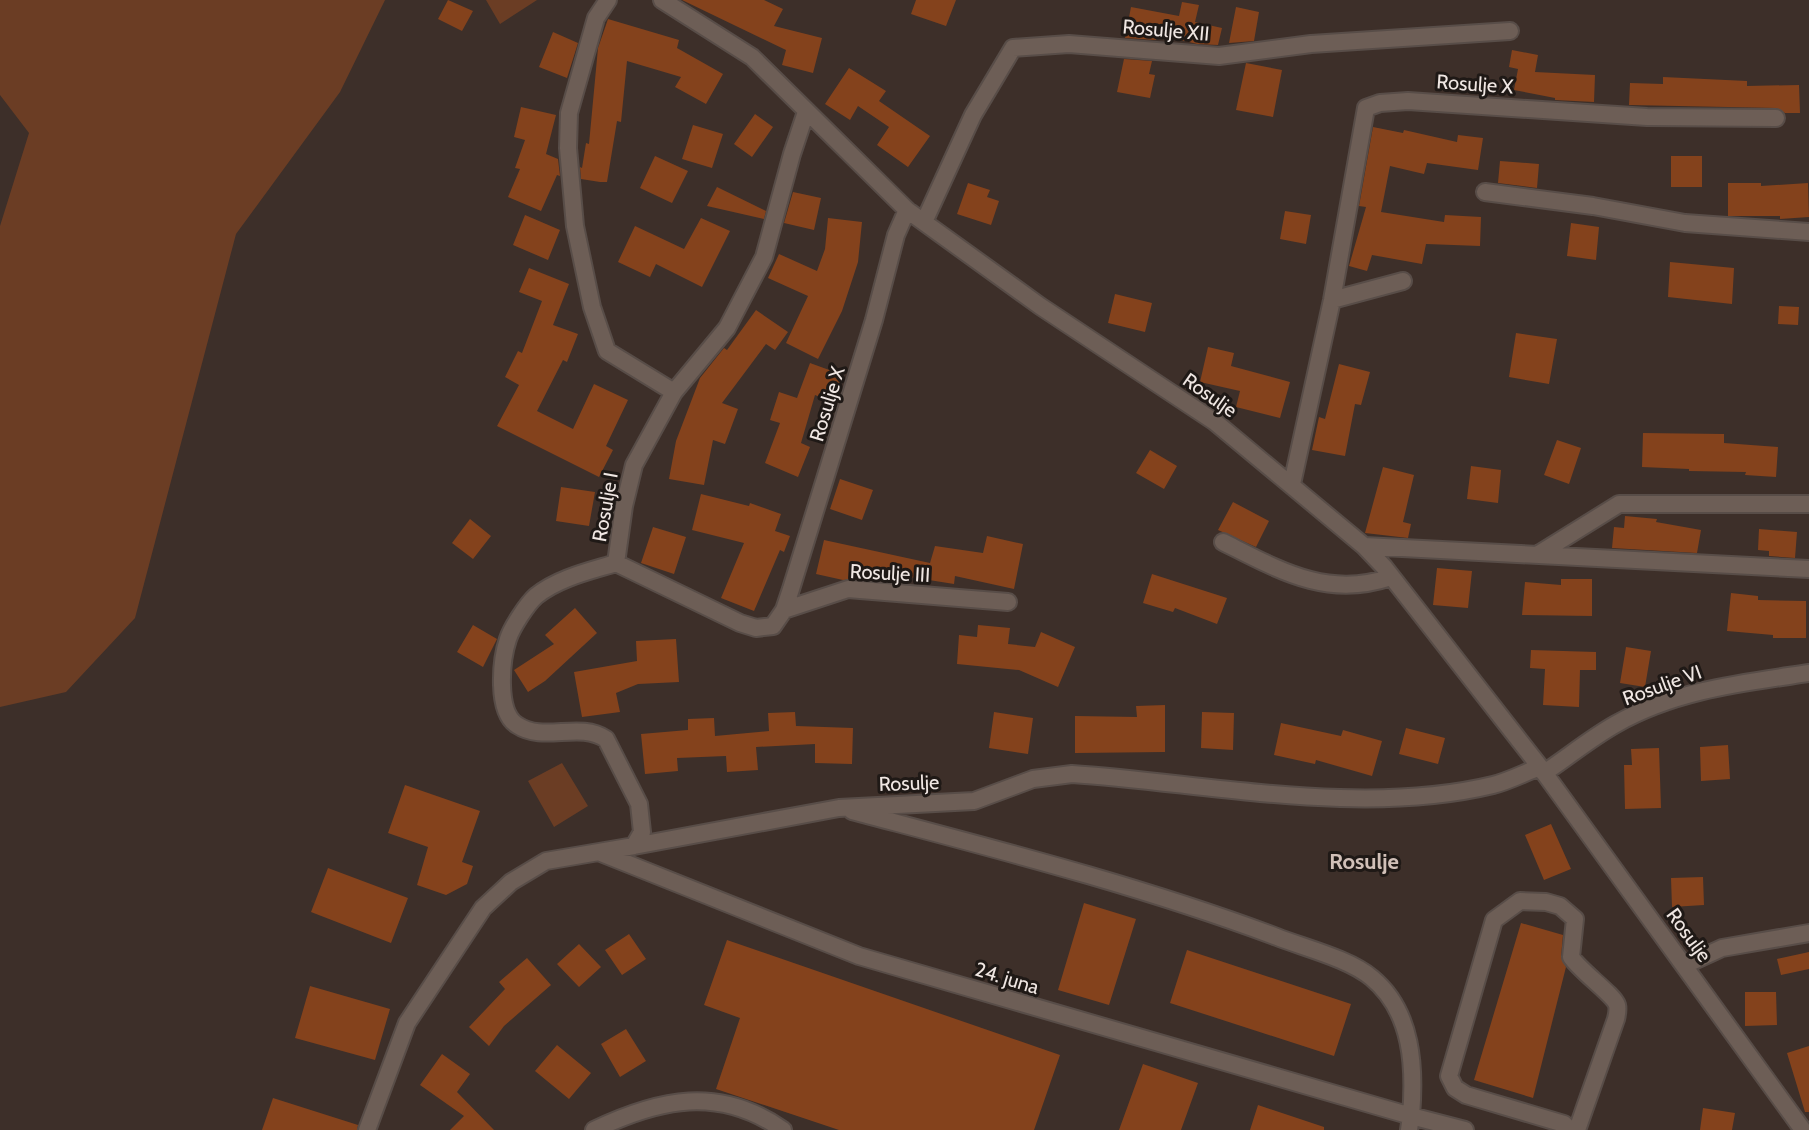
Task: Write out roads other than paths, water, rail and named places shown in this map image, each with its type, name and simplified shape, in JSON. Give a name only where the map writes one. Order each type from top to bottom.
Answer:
[{"type":"street","points":[[608,0],[596,18],[569,113],[568,148],[575,226],[592,307],[608,351],[674,392]]},
{"type":"street","name":"Rosulje","points":[[662,0],[752,57],[907,210],[1040,306],[1215,422],[1364,546],[1391,577],[1542,770],[1685,964],[1803,1130]]},
{"type":"street","name":"Rosulje XII","points":[[924,222],[973,115],[1012,48],[1070,44],[1219,56],[1311,44],[1510,31]]},
{"type":"street","name":"Rosulje X","points":[[1292,484],[1332,300],[1366,108],[1408,101],[1647,117],[1776,118]]},
{"type":"street","name":"Rosulje I","points":[[634,846],[642,832],[639,804],[606,740],[598,734],[571,730],[539,733],[518,727],[509,719],[501,688],[508,638],[535,597],[566,579],[616,563],[624,506],[634,465],[674,392],[727,328],[764,257],[806,112]]},
{"type":"street","points":[[1485,192],[1593,206],[1685,223],[1809,232]]},
{"type":"street","name":"Rosulje X","points":[[784,610],[874,320],[896,235],[907,210]]},
{"type":"street","points":[[1332,300],[1403,281]]},
{"type":"street","points":[[1537,555],[1619,504],[1809,504]]},
{"type":"street","points":[[1223,542],[1290,575],[1330,585],[1374,582],[1391,577]]},
{"type":"street","points":[[1364,546],[1809,569]]},
{"type":"street","name":"Rosulje III","points":[[616,563],[756,628],[773,626],[784,610],[848,589],[1008,602]]},
{"type":"street","name":"Rosulje VI","points":[[1542,770],[1616,724],[1668,700],[1707,689],[1809,673]]},
{"type":"street","name":"Rosulje","points":[[634,846],[839,808],[974,801],[1033,779],[1072,774],[1336,796],[1415,798],[1494,784],[1542,770]]},
{"type":"street","points":[[839,808],[1008,851],[1190,904],[1344,963],[1363,973],[1372,978],[1398,1010],[1408,1039],[1414,1068],[1410,1123]]},
{"type":"street","points":[[367,1130],[407,1023],[483,908],[512,882],[546,861],[634,846]]},
{"type":"street","name":"24. juna","points":[[601,853],[859,956],[1410,1123],[1465,1130]]},
{"type":"street","points":[[1569,1130],[1564,1124],[1466,1095],[1455,1088],[1449,1076],[1494,920],[1520,901],[1546,902],[1560,906],[1575,919],[1571,957],[1580,971],[1614,999],[1617,1007],[1616,1019],[1577,1130]]},
{"type":"street","points":[[1685,964],[1722,948],[1809,933]]},
{"type":"street","points":[[594,1130],[625,1115],[660,1104],[688,1100],[731,1105],[767,1119],[783,1130]]},
{"type":"district","name":"Rosulje","points":[[1364,861]]}]
